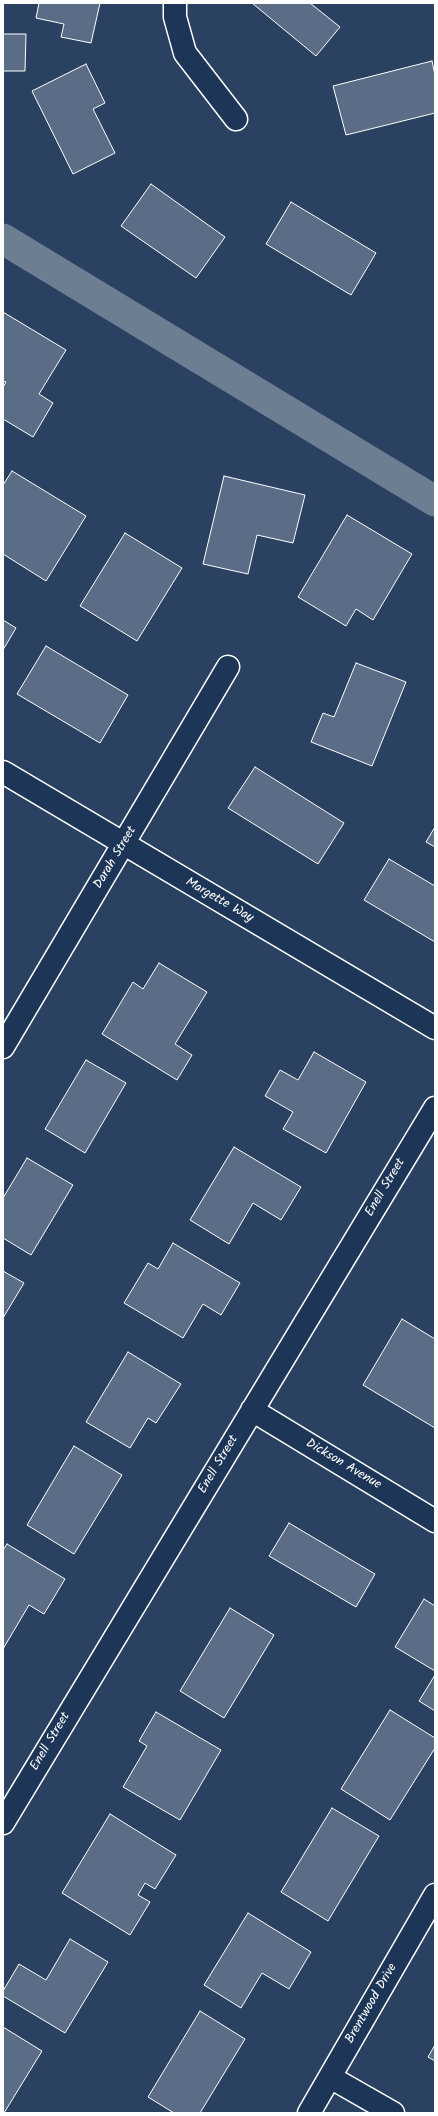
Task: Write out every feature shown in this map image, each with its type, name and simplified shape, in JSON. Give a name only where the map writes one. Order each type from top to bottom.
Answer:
[{"type":"street","points":[[175,3],[176,17],[185,53],[236,119]]},
{"type":"street","name":"Darah Street","points":[[3,1047],[124,845],[228,667]]},
{"type":"street","name":"Margette Way","points":[[3,772],[435,1028]]},
{"type":"street","name":"Enell Street","points":[[3,1823],[435,1108]]},
{"type":"street","name":"Dickson Avenue","points":[[252,1410],[435,1520]]},
{"type":"street","name":"Brentwood Drive","points":[[309,2113],[435,1895]]},
{"type":"street","points":[[330,2077],[393,2113]]},
{"type":"building","points":[[39,3],[100,3],[91,43],[61,37],[64,24],[36,18]]},
{"type":"building","points":[[252,3],[310,3],[340,27],[316,56]]},
{"type":"building","points":[[3,34],[26,34],[25,71],[3,71]]},
{"type":"building","points":[[432,61],[435,75],[435,113],[346,135],[333,86]]},
{"type":"building","points":[[86,64],[105,103],[93,109],[115,153],[73,174],[32,91]]},
{"type":"building","points":[[151,184],[225,237],[196,278],[121,226]]},
{"type":"building","points":[[291,202],[376,253],[351,295],[266,244]]},
{"type":"building","points":[[3,312],[66,350],[39,394],[53,403],[33,437],[3,419],[3,387],[6,382],[3,381]]},
{"type":"building","points":[[12,471],[86,516],[46,581],[3,554],[3,485]]},
{"type":"building","points":[[224,476],[305,495],[293,543],[257,535],[248,574],[203,564]]},
{"type":"building","points":[[347,515],[412,554],[373,620],[356,609],[346,626],[298,597]]},
{"type":"building","points":[[125,533],[182,568],[137,641],[80,606]]},
{"type":"building","points":[[3,620],[16,628],[3,650]]},
{"type":"building","points":[[46,646],[128,695],[100,743],[17,694]]},
{"type":"building","points":[[356,663],[406,682],[372,766],[311,742],[323,713],[334,717]]},
{"type":"building","points":[[255,767],[344,823],[318,864],[228,808]]},
{"type":"building","points":[[435,827],[435,847],[426,842]]},
{"type":"building","points":[[389,859],[435,886],[435,942],[364,900]]},
{"type":"building","points":[[159,963],[207,992],[175,1044],[192,1055],[177,1080],[102,1034],[133,982],[143,989]]},
{"type":"building","points":[[314,1052],[366,1082],[326,1153],[283,1129],[293,1112],[265,1096],[280,1070],[298,1080]]},
{"type":"building","points":[[86,1060],[126,1083],[85,1153],[45,1129]]},
{"type":"building","points":[[234,1147],[301,1187],[281,1220],[253,1203],[229,1244],[190,1220]]},
{"type":"building","points":[[27,1158],[73,1185],[31,1255],[3,1238],[3,1198]]},
{"type":"building","points":[[173,1243],[240,1283],[221,1315],[203,1304],[183,1338],[124,1303],[148,1263],[158,1269]]},
{"type":"building","points":[[3,1271],[24,1283],[3,1318]]},
{"type":"building","points":[[402,1319],[435,1339],[435,1428],[363,1385]]},
{"type":"building","points":[[128,1352],[181,1384],[156,1423],[148,1418],[130,1448],[86,1422]]},
{"type":"building","points":[[74,1446],[122,1475],[74,1554],[27,1525]]},
{"type":"building","points":[[289,1523],[375,1574],[356,1607],[269,1556]]},
{"type":"building","points":[[7,1544],[65,1579],[44,1614],[29,1605],[3,1649],[3,1550]]},
{"type":"building","points":[[424,1599],[435,1606],[435,1671],[395,1647]]},
{"type":"building","points":[[230,1608],[274,1635],[224,1718],[180,1691]]},
{"type":"building","points":[[435,1675],[435,1711],[419,1701]]},
{"type":"building","points":[[390,1710],[435,1738],[435,1748],[390,1820],[341,1789]]},
{"type":"building","points":[[156,1712],[221,1750],[180,1820],[123,1787],[147,1746],[139,1741]]},
{"type":"building","points":[[332,1808],[379,1836],[328,1921],[281,1892]]},
{"type":"building","points":[[110,1814],[176,1855],[155,1889],[145,1883],[138,1895],[150,1902],[130,1935],[62,1893]]},
{"type":"building","points":[[248,1913],[311,1952],[289,1989],[262,1973],[241,2008],[204,1985]]},
{"type":"building","points":[[70,1939],[108,1962],[65,2033],[3,1996],[3,1991],[19,1964],[46,1980]]},
{"type":"building","points":[[200,2011],[245,2039],[200,2113],[174,2113],[148,2097]]},
{"type":"building","points":[[3,2027],[42,2051],[4,2113],[3,2113]]},
{"type":"building","points":[[435,2045],[435,2061],[428,2057]]},
{"type":"waterway","points":[[3,239],[435,501]]}]
